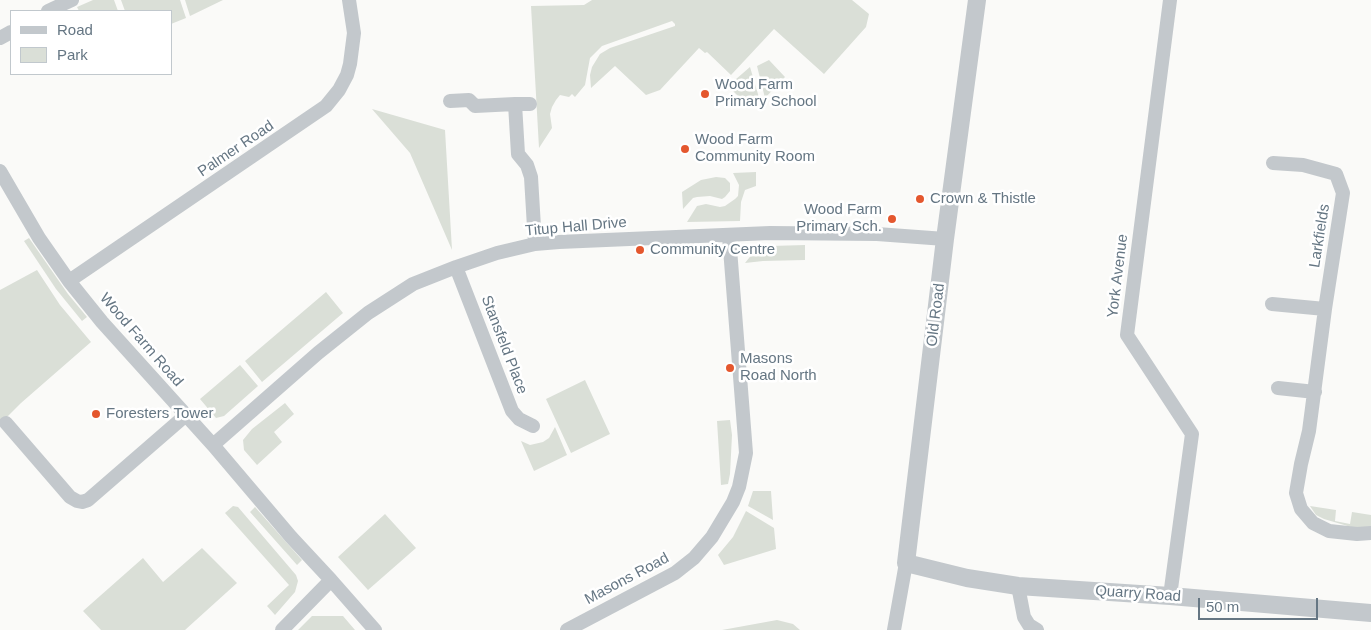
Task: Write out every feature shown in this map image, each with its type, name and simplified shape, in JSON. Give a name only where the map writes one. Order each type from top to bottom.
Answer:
[{"type":"street","points":[[50,10],[72,0]]},
{"type":"street","name":"Palmer Road","points":[[69,281],[326,106],[339,90],[347,75],[350,64],[354,33],[349,0]]},
{"type":"street","name":"Old Road","points":[[894,630],[906,563],[945,239],[977,0]]},
{"type":"street","name":"York Avenue","points":[[1170,0],[1127,335],[1192,434],[1170,596]]},
{"type":"street","points":[[450,101],[469,100],[475,106],[530,104]]},
{"type":"street","points":[[515,104],[518,154],[527,166],[531,177],[534,244]]},
{"type":"street","name":"Larkfields","points":[[1273,163],[1303,165],[1336,174],[1343,193],[1309,431],[1300,464],[1296,493],[1301,509],[1313,523],[1329,531],[1357,534],[1371,533]]},
{"type":"street","name":"Wood Farm Road","points":[[0,170],[39,238],[69,281],[102,322],[375,630]]},
{"type":"street","name":"Titup Hall Drive","points":[[212,445],[368,312],[413,284],[498,253],[534,244],[770,233],[826,232],[945,239]]},
{"type":"street","name":"Masons Road","points":[[567,630],[600,611],[665,579],[694,558],[712,537],[733,502],[739,488],[746,453],[729,236]]},
{"type":"street","name":"Stansfeld Place","points":[[456,267],[512,412],[519,419],[533,426]]},
{"type":"street","points":[[1272,304],[1325,309]]},
{"type":"street","points":[[1278,388],[1315,392]]},
{"type":"street","points":[[6,423],[70,497],[77,502],[82,502],[88,500],[186,415]]},
{"type":"street","name":"Quarry Road","points":[[906,563],[967,578],[1018,586],[1170,596],[1371,613]]},
{"type":"street","points":[[282,630],[331,580]]},
{"type":"street","points":[[1018,586],[1024,617],[1029,625],[1037,630]]},
{"type":"green space","points":[[93,0],[114,0],[118,10],[78,10],[77,7]]},
{"type":"green space","points":[[121,0],[180,0],[186,18],[172,24],[172,10],[125,10]]},
{"type":"green space","points":[[185,0],[223,0],[190,16]]},
{"type":"green space","points":[[592,0],[852,0],[869,14],[866,27],[824,74],[774,29],[731,75],[707,52],[705,53],[699,48],[660,90],[646,95],[615,66],[591,88],[590,75],[592,67],[600,54],[610,48],[675,26],[675,24],[672,21],[602,46],[590,58],[585,85],[575,97],[572,94],[569,97],[560,95],[556,100],[550,114],[552,128],[539,148],[531,6],[584,5]]},
{"type":"green space","points":[[769,60],[785,77],[765,98],[757,66]]},
{"type":"green space","points":[[750,67],[760,101],[744,102],[728,86]]},
{"type":"green space","points":[[372,109],[445,130],[452,250],[410,153]]},
{"type":"green space","points":[[756,172],[756,186],[745,190],[741,202],[740,221],[687,222],[697,206],[706,204],[720,207],[725,206],[738,196],[739,185],[733,173]]},
{"type":"green space","points":[[716,177],[725,178],[730,183],[730,191],[725,197],[722,199],[710,196],[693,198],[683,209],[682,192],[701,180]]},
{"type":"green space","points":[[29,238],[68,294],[87,317],[82,321],[56,289],[24,241]]},
{"type":"green space","points":[[805,245],[805,260],[745,263],[753,253],[771,246]]},
{"type":"green space","points":[[37,270],[60,305],[91,342],[21,403],[0,424],[0,290]]},
{"type":"green space","points":[[326,292],[343,313],[262,382],[245,361]]},
{"type":"green space","points":[[240,365],[258,386],[224,416],[216,418],[200,399]]},
{"type":"green space","points":[[585,380],[610,434],[571,453],[546,399]]},
{"type":"green space","points":[[285,403],[294,414],[274,432],[282,442],[257,465],[244,450],[243,440],[252,429]]},
{"type":"green space","points":[[730,420],[732,435],[730,474],[728,484],[721,485],[717,421]]},
{"type":"green space","points":[[555,427],[567,455],[534,471],[521,441],[530,445],[543,442],[549,438]]},
{"type":"green space","points":[[753,491],[771,491],[773,520],[748,506]]},
{"type":"green space","points":[[233,506],[238,507],[296,575],[298,581],[295,592],[275,615],[267,606],[289,585],[225,513]]},
{"type":"green space","points":[[1310,506],[1336,510],[1335,521],[1350,524],[1352,512],[1371,515],[1371,527],[1351,527],[1324,519],[1316,515]]},
{"type":"green space","points":[[255,507],[302,560],[297,565],[250,512]]},
{"type":"green space","points":[[746,511],[774,528],[776,549],[724,565],[718,555],[733,537]]},
{"type":"green space","points":[[385,514],[416,548],[368,590],[338,557]]},
{"type":"green space","points":[[202,548],[237,583],[185,630],[101,630],[83,611],[143,558],[163,582]]},
{"type":"green space","points":[[312,616],[343,616],[355,630],[298,630]]},
{"type":"green space","points":[[777,620],[793,624],[800,630],[722,630]]},
{"type":"place","name":"Wood Farm Primary School","points":[[705,94]]},
{"type":"place","name":"Wood Farm Community Room","points":[[685,149]]},
{"type":"place","name":"Crown & Thistle","points":[[920,199]]},
{"type":"place","name":"Wood Farm Primary Sch.","points":[[892,219]]},
{"type":"place","name":"Community Centre","points":[[640,250]]},
{"type":"place","name":"Masons Road North","points":[[730,368]]},
{"type":"place","name":"Foresters Tower","points":[[96,414]]}]
